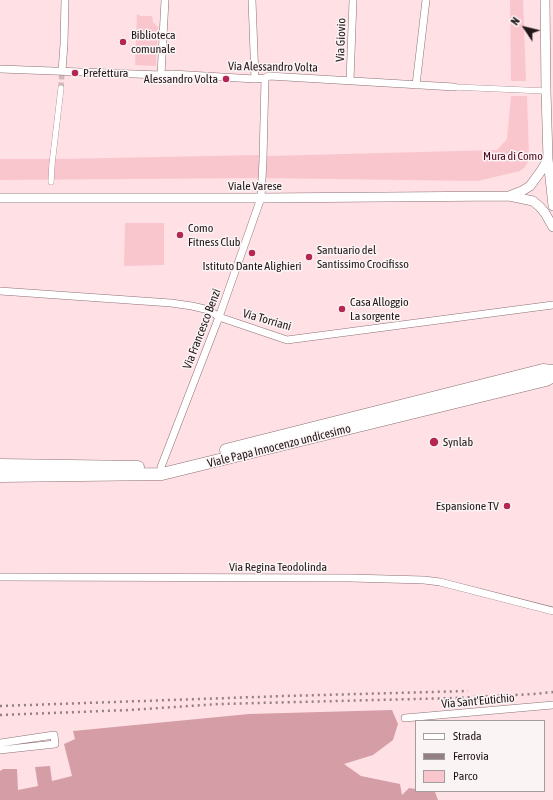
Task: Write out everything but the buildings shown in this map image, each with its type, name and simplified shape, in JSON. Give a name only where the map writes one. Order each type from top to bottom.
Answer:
[{"type":"main road","name":"Viale Papa Innocenzo undicesimo","points":[[0,465],[156,468],[543,370],[553,371]]},
{"type":"main road","name":"Viale Papa Innocenzo undicesimo","points":[[0,476],[162,474],[546,380],[553,376]]},
{"type":"street","points":[[62,71],[65,0]]},
{"type":"street","points":[[161,75],[165,0]]},
{"type":"street","points":[[252,0],[255,79]]},
{"type":"street","name":"Via Giovio","points":[[350,81],[354,0]]},
{"type":"street","points":[[416,85],[426,0]]},
{"type":"street","points":[[545,0],[549,91],[548,159],[553,206]]},
{"type":"street","name":"Via Alessandro Volta","points":[[0,69],[161,75],[172,74],[255,79],[269,76],[549,91]]},
{"type":"street","name":"Via Francesco Benzi","points":[[161,467],[219,317],[261,198],[265,78]]},
{"type":"street","points":[[51,182],[61,88]]},
{"type":"street","name":"Viale Varese","points":[[509,196],[530,186],[548,159]]},
{"type":"street","name":"Viale Varese","points":[[0,198],[509,196],[533,201],[540,206],[553,227]]},
{"type":"street","name":"Via Torriani","points":[[0,291],[163,302],[192,306],[209,310],[219,317],[287,340],[553,305]]},
{"type":"street","name":"Via Regina Teodolinda","points":[[0,577],[336,578],[424,580],[440,582],[553,611]]},
{"type":"street","name":"Via Sant'Eutichio","points":[[404,718],[553,705]]},
{"type":"street","points":[[0,742],[54,735],[55,744],[0,750]]},
{"type":"green space","points":[[510,0],[523,0],[526,81],[511,81]]},
{"type":"green space","points":[[137,14],[141,16],[152,16],[153,22],[158,27],[155,66],[135,65]]},
{"type":"green space","name":"Mura di Como","points":[[511,96],[527,96],[528,162],[520,171],[478,181],[259,178],[0,180],[0,159],[268,156],[497,150],[507,139]]},
{"type":"green space","points":[[125,223],[164,223],[164,265],[124,266]]},
{"type":"shaded area","points":[[392,710],[398,724],[393,740],[373,755],[344,764],[361,776],[400,784],[402,795],[409,788],[415,789],[415,792],[435,792],[438,800],[0,800],[0,771],[3,769],[17,769],[18,790],[38,786],[35,767],[50,766],[52,781],[72,776],[64,744],[75,739],[73,731],[249,714]]},
{"type":"tunnel","points":[[61,88],[62,71]]},
{"type":"railway","points":[[0,706],[468,691]]},
{"type":"railway","points":[[0,715],[130,710],[219,704],[455,698],[553,692]]},
{"type":"place","name":"Biblioteca comunale","points":[[123,42]]},
{"type":"place","name":"Prefettura","points":[[75,73]]},
{"type":"place","name":"Alessandro Volta","points":[[226,79]]},
{"type":"place","name":"Como Fitness Club","points":[[180,235]]},
{"type":"place","name":"Istituto Dante Alighieri","points":[[252,253]]},
{"type":"place","name":"Santuario del Santissimo Crocifisso","points":[[309,257]]},
{"type":"place","name":"Casa Alloggio La sorgente","points":[[342,309]]},
{"type":"place","name":"Synlab","points":[[434,442]]},
{"type":"place","name":"Espansione TV","points":[[507,506]]}]
